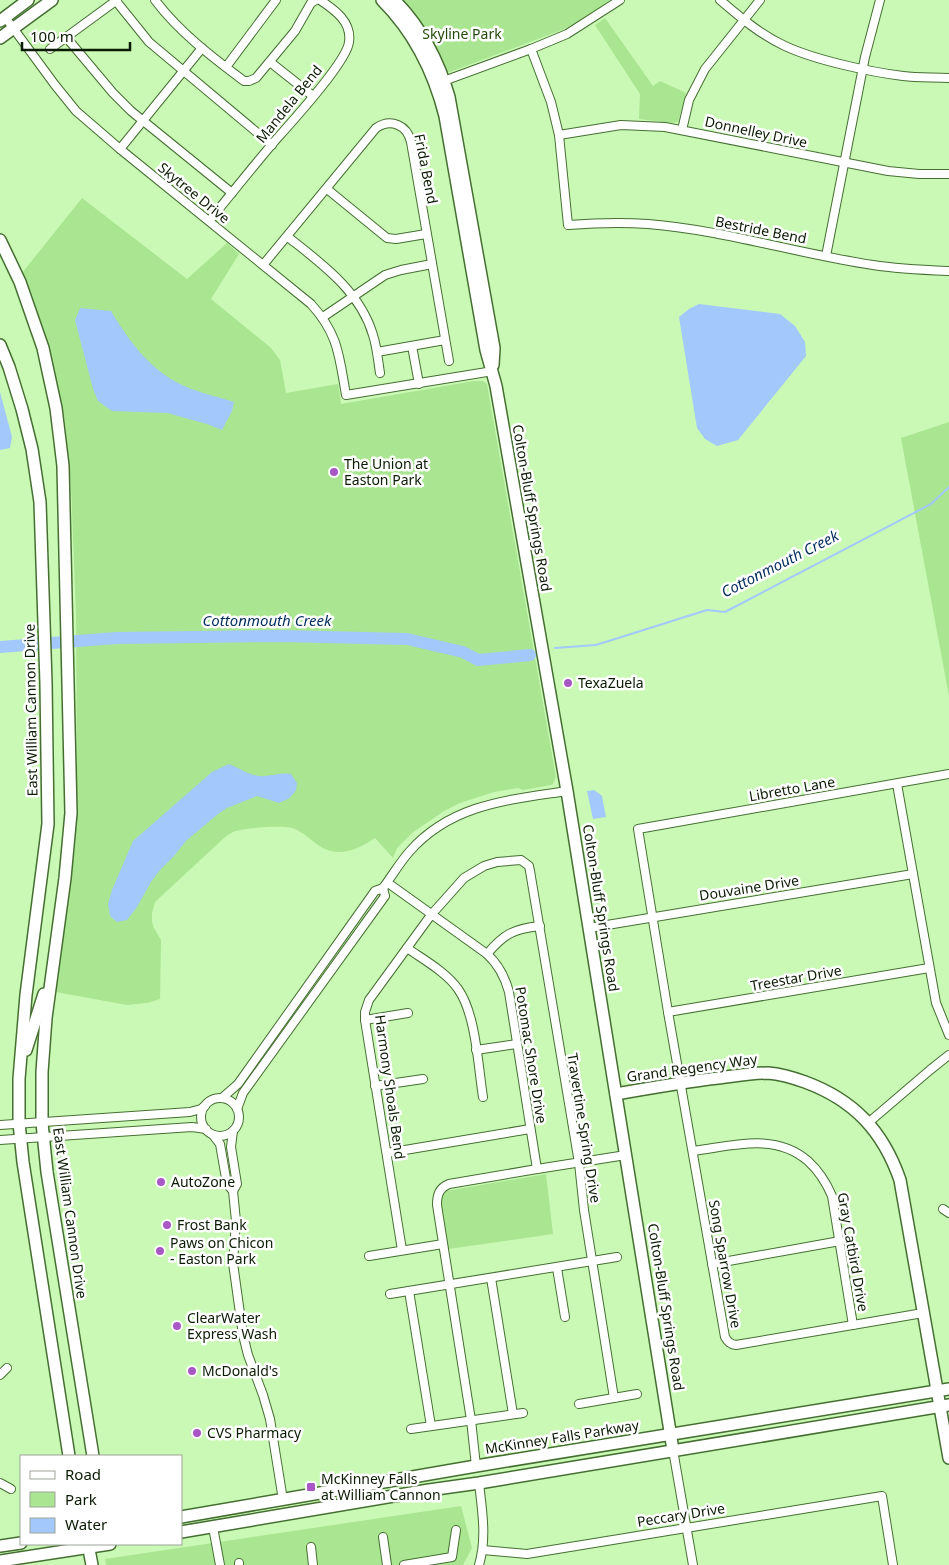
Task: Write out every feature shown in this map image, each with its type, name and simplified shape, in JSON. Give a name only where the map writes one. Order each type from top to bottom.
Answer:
[{"type":"street","points":[[3,19],[28,0]]},
{"type":"street","points":[[0,38],[52,0]]},
{"type":"street","points":[[50,49],[116,0],[150,42],[272,145]]},
{"type":"street","points":[[155,0],[178,27],[244,81],[254,80],[270,62],[295,31],[313,1]]},
{"type":"street","points":[[226,67],[276,0]]},
{"type":"street","name":"Mandela Bend","points":[[210,220],[345,54],[349,42],[348,30],[344,20],[337,12],[320,0]]},
{"type":"street","name":"Colton-Bluff Springs Road","points":[[382,0],[392,9],[415,41],[440,82]]},
{"type":"street","name":"Colton-Bluff Springs Road","points":[[394,0],[417,30],[434,57],[458,138],[494,348],[493,371],[567,791],[674,1450]]},
{"type":"street","points":[[440,82],[567,34],[620,0]]},
{"type":"street","points":[[720,0],[765,35],[787,47],[829,61],[904,76],[949,78]]},
{"type":"street","points":[[682,130],[689,100],[695,86],[713,58],[760,0]]},
{"type":"street","points":[[826,256],[871,30],[880,0]]},
{"type":"street","name":"Skytree Drive","points":[[3,19],[14,28],[54,85],[76,111],[311,304],[324,318],[332,331],[337,346],[346,395],[419,384]]},
{"type":"street","points":[[66,36],[113,93],[143,121],[232,193]]},
{"type":"street","points":[[120,149],[202,48]]},
{"type":"street","points":[[531,49],[550,102],[559,135]]},
{"type":"street","points":[[270,62],[312,96]]},
{"type":"street","name":"Frida Bend","points":[[263,265],[376,128],[385,123],[396,123],[406,130],[409,136],[449,361]]},
{"type":"street","name":"Donnelley Drive","points":[[559,135],[621,125],[646,125],[682,130],[888,171],[949,174]]},
{"type":"street","name":"Bestride Bend","points":[[559,135],[568,225],[648,224],[695,230],[873,265],[949,271]]},
{"type":"street","points":[[327,189],[387,238],[396,239],[426,234]]},
{"type":"street","points":[[288,237],[332,274],[354,296],[374,336],[380,373]]},
{"type":"street","name":"East William Cannon Drive","points":[[0,240],[20,282],[43,348],[56,408],[63,466],[71,813],[69,845],[45,1026],[42,1072],[42,1122],[47,1172],[93,1455]]},
{"type":"street","points":[[324,318],[385,275],[432,264]]},
{"type":"street","points":[[377,352],[445,340]]},
{"type":"street","name":"East William Cannon Drive","points":[[0,345],[9,367],[32,449],[40,502],[46,683],[48,824],[26,995],[19,1079],[18,1123],[69,1455]]},
{"type":"street","points":[[412,346],[419,384],[493,371]]},
{"type":"street","name":"Libretto Lane","points":[[638,828],[949,774]]},
{"type":"street","points":[[897,784],[936,1003],[949,1035]]},
{"type":"street","points":[[233,1192],[237,1184],[231,1147],[233,1131],[238,1122],[237,1109],[243,1093],[385,896],[386,886],[409,852],[440,826],[463,813],[497,802],[567,791]]},
{"type":"street","name":"Song Sparrow Drive","points":[[638,828],[680,1083],[725,1337],[730,1344],[736,1345],[923,1313]]},
{"type":"street","name":"Harmony Shoals Bend","points":[[402,1250],[365,1012],[369,1000],[432,914],[464,878],[473,871],[497,862],[517,860],[526,863]]},
{"type":"street","name":"Travertine Spring Drive","points":[[526,863],[530,871],[540,926],[579,1164],[584,1210],[614,1398]]},
{"type":"street","name":"Douvaine Drive","points":[[589,928],[913,874]]},
{"type":"street","points":[[0,1125],[190,1112],[201,1109],[211,1101],[222,1098],[238,1084],[375,890],[386,886]]},
{"type":"street","name":"Potomac Shore Drive","points":[[386,886],[432,914],[487,954],[497,964],[506,983],[537,1169]]},
{"type":"street","points":[[487,954],[505,935],[520,929],[540,926]]},
{"type":"street","name":"East William Cannon Drive","points":[[19,1079],[47,983],[56,944]]},
{"type":"street","points":[[407,948],[441,972],[458,988],[469,1009],[483,1097]]},
{"type":"street","name":"Treestar Drive","points":[[668,1012],[929,968]]},
{"type":"street","points":[[365,1020],[408,1013]]},
{"type":"street","points":[[476,1050],[517,1044]]},
{"type":"street","points":[[868,1123],[949,1055]]},
{"type":"street","name":"Grand Regency Way","points":[[616,1094],[680,1083],[746,1074],[770,1073],[795,1078],[826,1089],[868,1123],[892,1156],[900,1180],[937,1391]]},
{"type":"street","points":[[375,1086],[423,1079]]},
{"type":"street","points":[[222,1098],[232,1103],[237,1109]]},
{"type":"street","points":[[205,1106],[201,1116],[202,1123],[220,1144],[227,1184],[233,1192],[236,1221],[233,1263],[243,1336],[248,1355],[264,1395],[270,1419],[283,1500]]},
{"type":"street","points":[[0,1140],[192,1127],[206,1129]]},
{"type":"street","points":[[387,1153],[530,1128]]},
{"type":"street","points":[[213,1134],[224,1136],[233,1131]]},
{"type":"street","name":"Gray Catbird Drive","points":[[693,1151],[760,1142],[792,1150],[815,1168],[828,1185],[832,1196],[853,1325]]},
{"type":"street","points":[[479,1565],[483,1550],[483,1514],[472,1420],[437,1198],[441,1189],[445,1186],[537,1169],[626,1156]]},
{"type":"street","points":[[712,1264],[840,1241]]},
{"type":"street","points":[[369,1256],[443,1244]]},
{"type":"street","points":[[390,1294],[617,1257]]},
{"type":"street","points":[[557,1268],[565,1318]]},
{"type":"street","points":[[491,1278],[513,1414]]},
{"type":"street","points":[[409,1291],[431,1426]]},
{"type":"street","points":[[0,1375],[7,1368]]},
{"type":"street","name":"McKinney Falls Parkway","points":[[182,1516],[949,1389]]},
{"type":"street","points":[[937,1391],[944,1406],[949,1458]]},
{"type":"street","points":[[579,1404],[637,1394]]},
{"type":"street","points":[[182,1532],[944,1406]]},
{"type":"street","points":[[411,1429],[522,1413]]},
{"type":"street","points":[[674,1450],[693,1565]]},
{"type":"street","points":[[0,1483],[11,1489]]},
{"type":"street","name":"Peccary Drive","points":[[483,1550],[527,1554],[882,1496],[892,1565]]},
{"type":"street","points":[[213,1527],[220,1565]]},
{"type":"street","points":[[404,1565],[451,1561],[456,1530]]},
{"type":"street","points":[[384,1537],[386,1565]]},
{"type":"street","points":[[0,1546],[20,1543]]},
{"type":"street","points":[[0,1560],[89,1545],[92,1565]]},
{"type":"street","points":[[311,1547],[314,1565]]},
{"type":"green space","name":"Skyline Park","points":[[397,0],[610,0],[562,30],[447,73]]},
{"type":"green space","points":[[605,18],[653,86],[660,81],[686,93],[678,122],[639,119],[640,94],[595,25]]},
{"type":"green space","points":[[82,198],[187,279],[227,243],[239,254],[211,299],[271,348],[280,360],[286,393],[338,384],[341,404],[474,381],[483,381],[487,384],[556,777],[551,785],[523,790],[518,788],[494,792],[460,803],[444,811],[412,833],[397,848],[393,858],[375,838],[356,849],[335,852],[321,847],[302,833],[290,828],[255,828],[232,833],[224,838],[155,902],[152,922],[161,940],[160,999],[147,1003],[127,1005],[56,992],[75,847],[77,797],[76,616],[71,486],[65,421],[54,368],[38,315],[22,273]]},
{"type":"green space","points":[[949,422],[949,696],[901,438]]},
{"type":"green space","points":[[546,1174],[553,1234],[448,1249],[441,1201],[446,1191]]},
{"type":"green space","points":[[461,1506],[472,1548],[463,1565],[106,1565],[105,1559]]},
{"type":"water","points":[[699,304],[780,314],[795,326],[805,342],[806,356],[738,440],[717,446],[705,439],[697,428],[679,317]]},
{"type":"water","points":[[80,308],[111,311],[126,335],[153,366],[176,382],[189,388],[234,402],[232,411],[222,430],[167,413],[112,411],[98,401],[93,389],[75,320]]},
{"type":"water","points":[[0,392],[12,437],[10,448],[0,450]]},
{"type":"water","points":[[229,764],[259,776],[291,774],[297,783],[296,790],[290,798],[279,803],[257,796],[227,808],[218,814],[186,841],[160,870],[127,920],[117,922],[110,916],[108,904],[133,841],[212,772]]},
{"type":"water","points":[[594,790],[602,796],[606,817],[593,819],[587,791]]},
{"type":"waterway","name":"Cottonmouth Creek","points":[[555,648],[596,645],[707,610],[725,612],[931,504],[949,487]]},
{"type":"waterway","name":"Cottonmouth Creek","points":[[0,647],[116,638],[281,636],[407,639],[463,652],[478,660],[530,655]]},
{"type":"place","name":"The Union at Easton Park","points":[[334,472]]},
{"type":"place","name":"TexaZuela","points":[[568,683]]},
{"type":"place","name":"AutoZone","points":[[161,1182]]},
{"type":"place","name":"Frost Bank","points":[[167,1225]]},
{"type":"place","name":"Paws on Chicon - Easton Park","points":[[160,1251]]},
{"type":"place","name":"ClearWater Express Wash","points":[[177,1326]]},
{"type":"place","name":"McDonald's","points":[[192,1371]]},
{"type":"place","name":"CVS Pharmacy","points":[[197,1433]]},
{"type":"place","name":"McKinney Falls at William Cannon","points":[[311,1487]]}]
